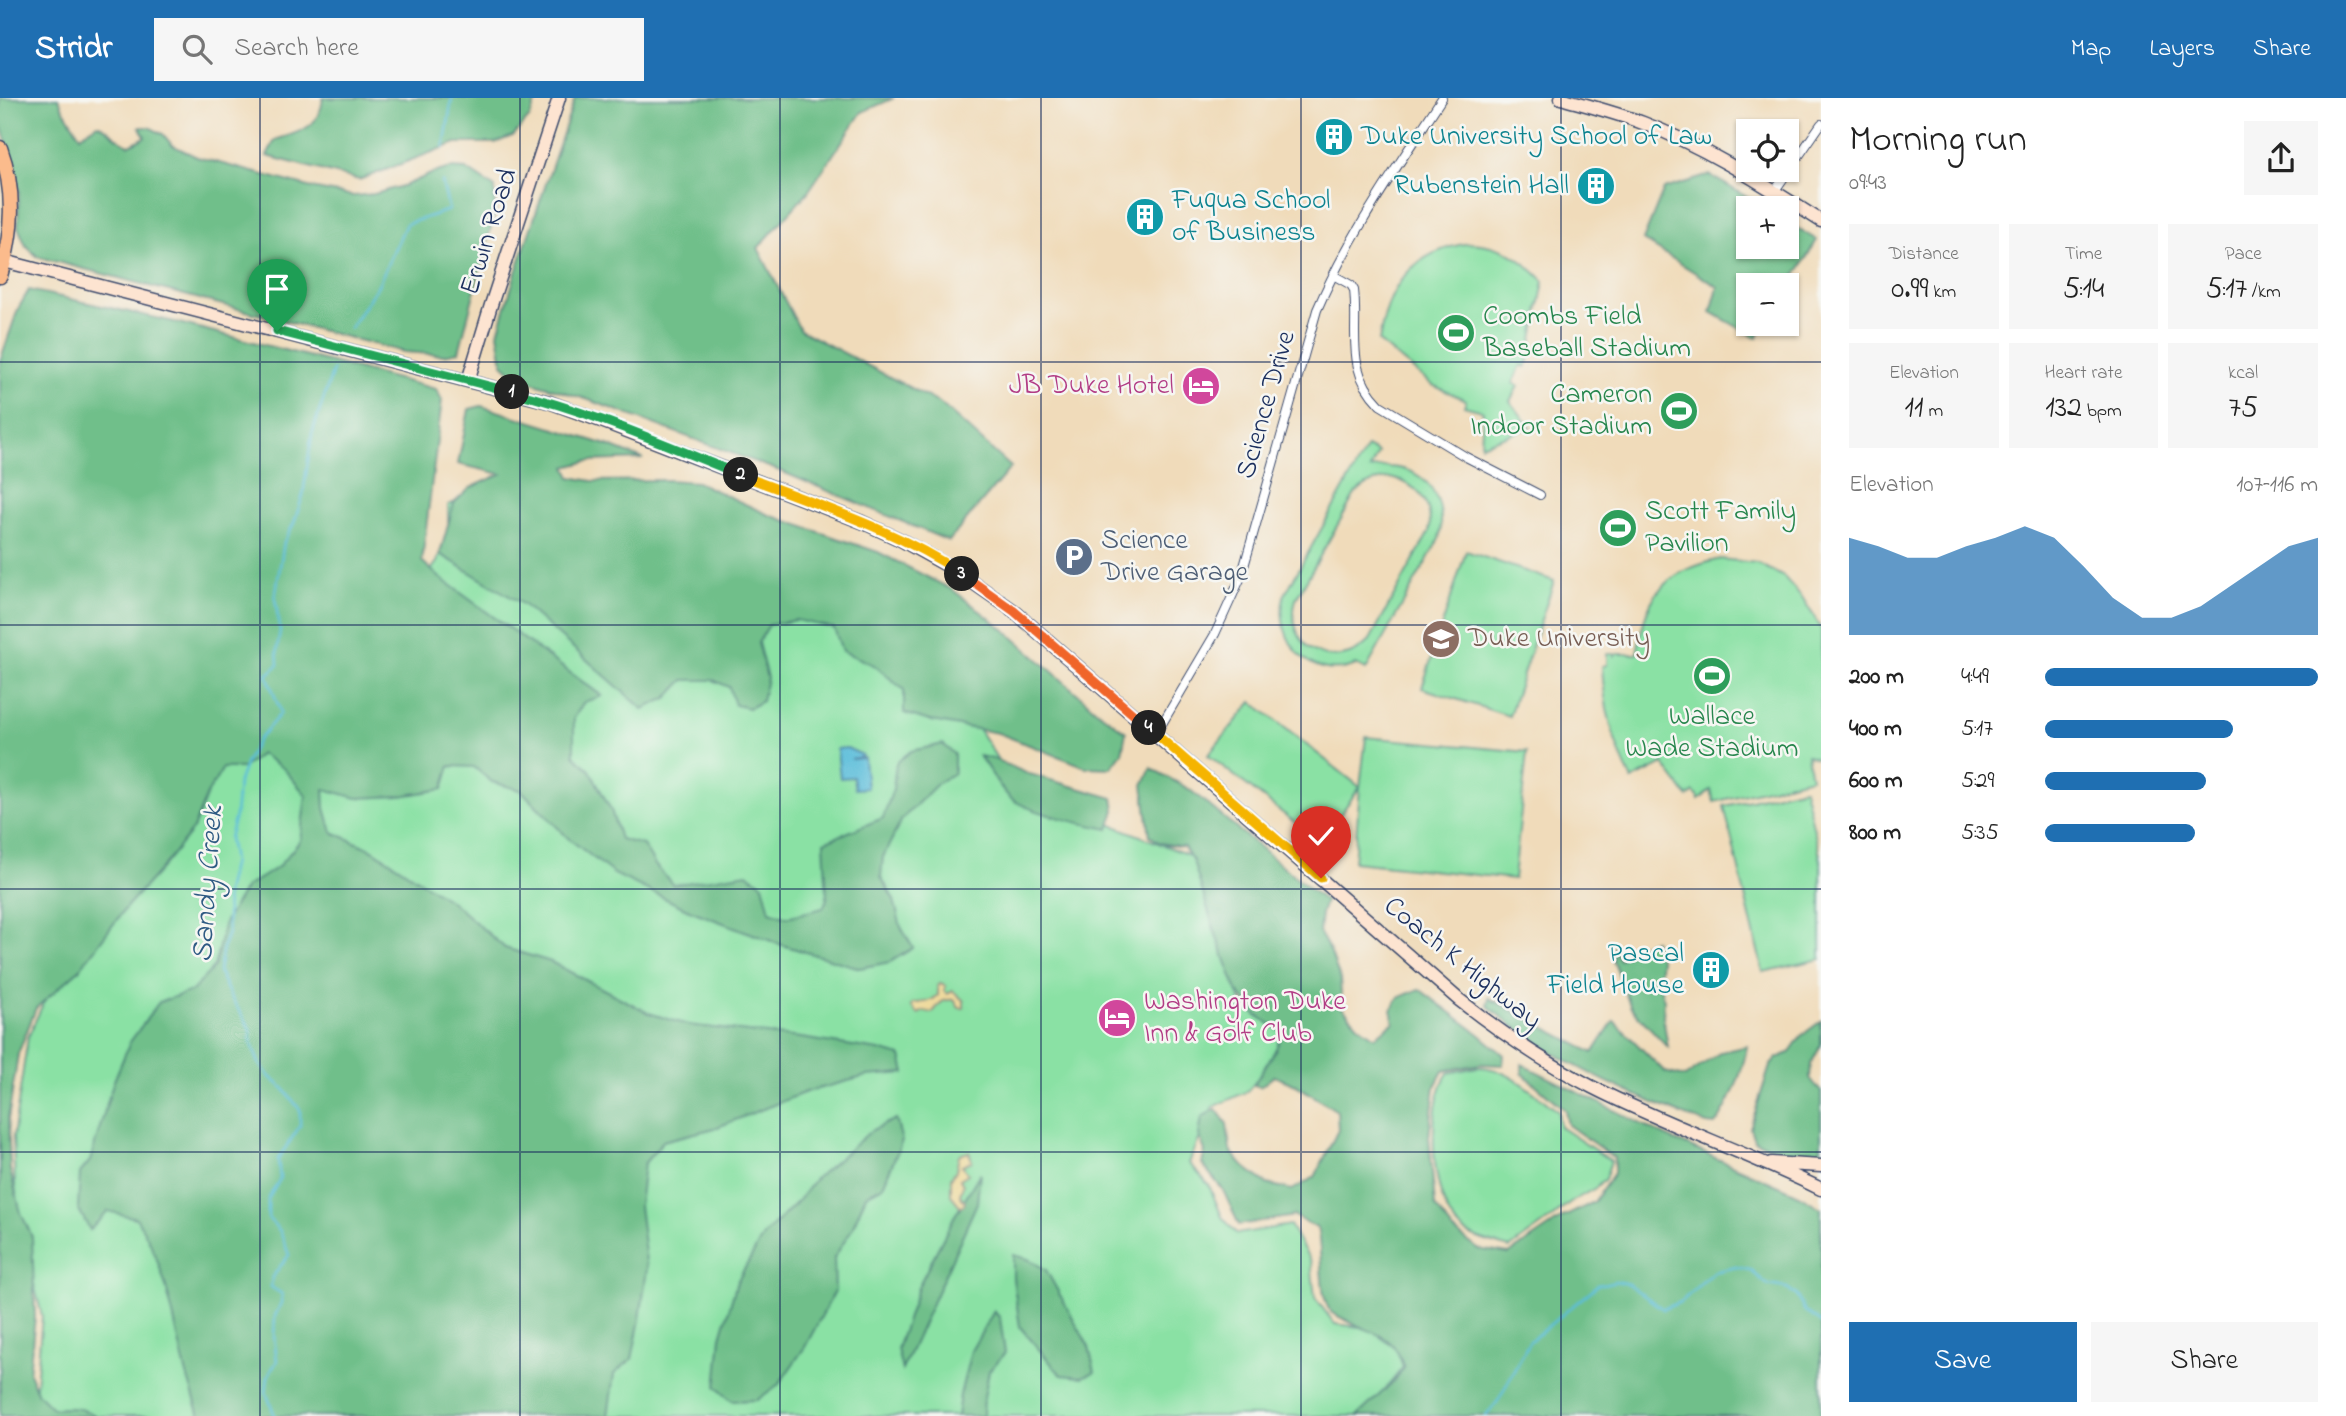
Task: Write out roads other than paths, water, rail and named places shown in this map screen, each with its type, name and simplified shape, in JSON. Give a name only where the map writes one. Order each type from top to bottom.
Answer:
[{"type":"highway","points":[[0,148],[7,171],[11,201],[11,234],[0,276]]},
{"type":"main road","name":"Erwin Road","points":[[468,381],[559,98]]},
{"type":"main road","points":[[1561,98],[1664,132],[1702,150],[1821,221]]},
{"type":"main road","name":"Coach K Highway","points":[[2,261],[549,402],[842,514],[901,540],[956,570],[1014,611],[1458,999],[1505,1034],[1594,1088],[1821,1189]]},
{"type":"main road","points":[[1760,1162],[1821,1166]]},
{"type":"street","name":"Science Drive","points":[[1156,734],[1215,634],[1241,577],[1317,310],[1350,243],[1442,98]]},
{"type":"street","points":[[1774,192],[1821,124]]},
{"type":"street","points":[[1333,275],[1351,285],[1354,290],[1354,337],[1358,371],[1370,395],[1380,405],[1466,457],[1540,495]]},
{"type":"water","points":[[847,748],[862,755],[851,759],[864,758],[867,788],[855,789],[853,777],[840,778],[837,749]]},
{"type":"waterway","name":"Sandy Creek","points":[[444,148],[452,98]]},
{"type":"waterway","name":"Sandy Creek","points":[[350,328],[378,285],[406,224],[449,210],[442,182]]},
{"type":"waterway","name":"Sandy Creek","points":[[275,1416],[266,1392],[268,1376],[277,1361],[275,1316],[282,1294],[271,1287],[272,1277],[289,1255],[280,1231],[268,1218],[268,1199],[280,1179],[278,1159],[300,1126],[300,1110],[259,1063],[251,1043],[250,1028],[219,972],[228,933],[226,893],[233,861],[229,838],[235,816],[238,784],[258,740],[281,713],[267,675],[278,665],[280,631],[275,598],[284,542],[294,523],[303,495],[312,434],[333,370]]},
{"type":"waterway","points":[[1486,1416],[1498,1401],[1529,1342],[1598,1285],[1616,1281],[1628,1284],[1663,1309],[1681,1302],[1713,1272],[1736,1267],[1750,1270],[1768,1285],[1787,1288],[1795,1294],[1805,1311],[1821,1323]]},
{"type":"place","name":"Duke University School of Law","points":[[1334,137]]},
{"type":"place","name":"Rubenstein Hall","points":[[1596,186]]},
{"type":"place","name":"Fuqua School of Business","points":[[1145,217]]},
{"type":"place","name":"Coombs Field Baseball Stadium","points":[[1456,333]]},
{"type":"place","name":"JB Duke Hotel","points":[[1201,386]]},
{"type":"place","name":"Cameron Indoor Stadium","points":[[1679,411]]},
{"type":"place","name":"Scott Family Pavilion","points":[[1618,528]]},
{"type":"place","name":"Science Drive Garage","points":[[1074,557]]},
{"type":"place","name":"Duke University","points":[[1441,639]]},
{"type":"place","name":"Wallace Wade Stadium","points":[[1712,676]]},
{"type":"place","name":"Pascal Field House","points":[[1711,970]]},
{"type":"place","name":"Washington Duke Inn & Golf Club","points":[[1117,1018]]}]
